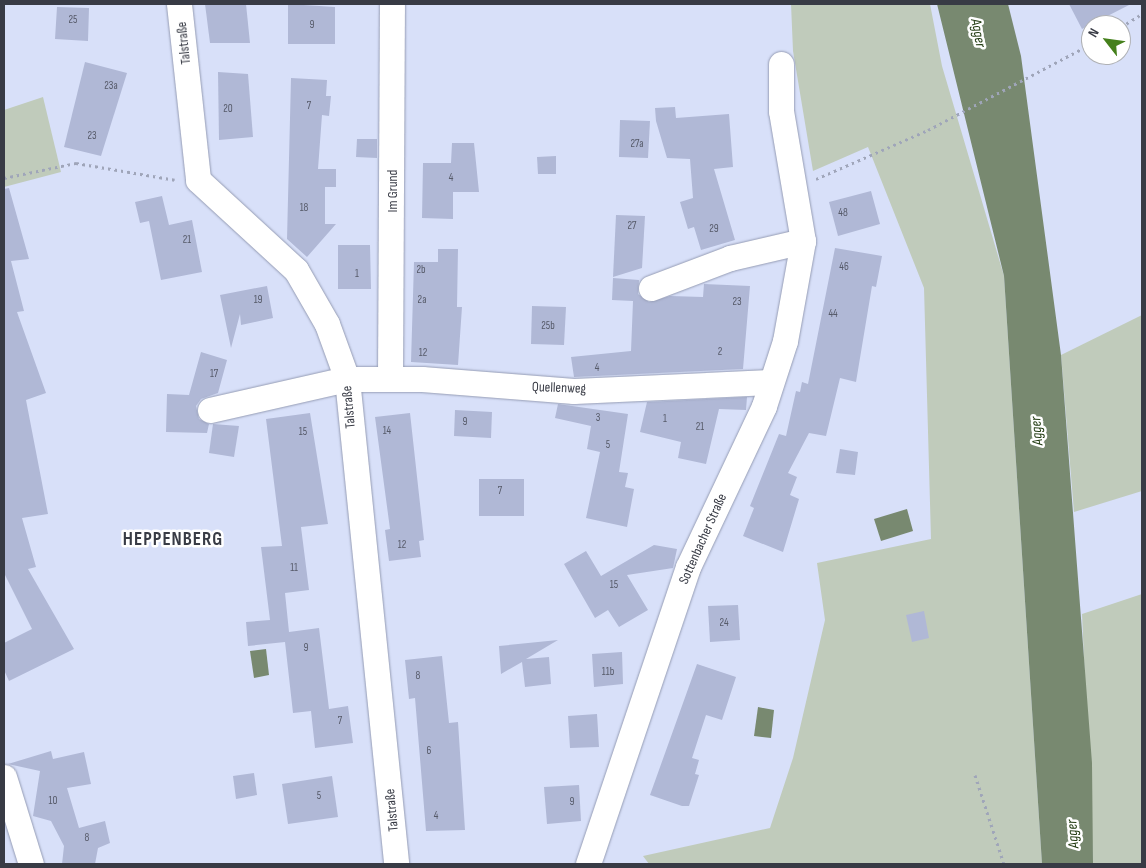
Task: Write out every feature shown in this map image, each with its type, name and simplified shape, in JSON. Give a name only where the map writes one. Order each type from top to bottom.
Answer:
[{"type":"street","name":"Talstraße","points":[[179,4],[198,180],[296,270],[327,324],[347,379],[396,864]]},
{"type":"street","name":"Im Grund","points":[[390,378],[392,4]]},
{"type":"street","name":"Sottenbacher Straße","points":[[588,864],[688,567],[764,406],[789,323],[803,242],[781,111],[781,64]]},
{"type":"street","points":[[650,288],[730,258],[803,242]]},
{"type":"street","name":"Quellenweg","points":[[210,410],[347,379],[390,378],[574,391],[770,382]]},
{"type":"street","points":[[4,777],[31,864]]},
{"type":"path","points":[[1131,21],[1142,14]]},
{"type":"path","points":[[794,186],[928,130],[1081,49]]},
{"type":"path","points":[[4,178],[76,163],[165,180],[198,180]]},
{"type":"path","points":[[975,775],[1004,864]]},
{"type":"shaded area","points":[[791,4],[930,4],[942,66],[1004,276],[1042,864],[649,864],[643,856],[770,828],[793,758],[825,620],[817,563],[931,539],[924,288],[868,147],[813,171],[793,51]]},
{"type":"shaded area","points":[[43,97],[61,172],[4,187],[4,110]]},
{"type":"shaded area","points":[[1142,315],[1142,491],[1074,512],[1061,355]]},
{"type":"shaded area","points":[[1142,594],[1142,864],[1093,864],[1082,614]]},
{"type":"water","name":"Agger","points":[[937,4],[1008,4],[1021,56],[1061,355],[1092,763],[1093,864],[1042,864],[1004,276]]},
{"type":"water","points":[[907,509],[913,531],[881,541],[874,519]]},
{"type":"water","points":[[266,649],[269,675],[254,678],[250,651]]},
{"type":"water","points":[[758,707],[774,710],[771,738],[754,736]]},
{"type":"building","points":[[205,4],[246,4],[250,43],[210,43]]},
{"type":"building","points":[[288,4],[335,7],[335,44],[288,44]]},
{"type":"building","points":[[1069,4],[1131,4],[1109,15],[1081,15],[1081,27]]},
{"type":"building","points":[[57,7],[89,8],[88,41],[55,39]]},
{"type":"building","points":[[85,62],[127,73],[101,156],[64,147]]},
{"type":"building","points":[[218,72],[248,74],[253,137],[219,140]]},
{"type":"building","points":[[291,78],[327,80],[326,96],[331,96],[329,116],[322,115],[318,169],[336,169],[336,187],[325,187],[325,224],[336,224],[307,257],[287,239]]},
{"type":"building","points":[[675,107],[676,118],[729,114],[733,167],[714,169],[735,240],[701,250],[694,227],[688,229],[680,202],[693,198],[690,159],[667,158],[656,121],[655,108]]},
{"type":"building","points":[[620,120],[650,121],[648,158],[619,157]]},
{"type":"building","points":[[357,139],[377,139],[377,158],[356,157]]},
{"type":"building","points":[[452,143],[474,143],[479,192],[453,192],[453,219],[422,218],[423,163],[451,163]]},
{"type":"building","points":[[556,156],[556,174],[538,174],[537,157]]},
{"type":"building","points":[[9,188],[29,259],[11,261],[24,311],[17,312],[46,393],[26,400],[48,514],[22,518],[36,567],[28,569],[74,649],[9,681],[4,670],[4,643],[32,629],[4,573],[4,189]]},
{"type":"building","points":[[871,191],[880,224],[838,236],[829,202]]},
{"type":"building","points":[[162,196],[169,225],[192,220],[202,272],[161,280],[149,221],[140,223],[135,202]]},
{"type":"building","points":[[616,215],[645,216],[642,268],[613,277]]},
{"type":"building","points":[[338,245],[370,245],[371,289],[338,289]]},
{"type":"building","points":[[835,248],[882,256],[876,287],[872,286],[856,382],[840,378],[826,436],[809,433],[788,473],[797,477],[790,495],[799,499],[783,552],[743,536],[754,508],[750,506],[779,434],[786,436],[796,391],[800,392],[802,382],[808,384]]},
{"type":"building","points":[[438,249],[458,249],[457,307],[462,307],[458,365],[411,362],[414,262],[438,262]]},
{"type":"building","points":[[613,278],[639,280],[638,294],[649,302],[670,296],[703,297],[704,284],[750,286],[743,369],[574,377],[571,357],[631,351],[633,301],[612,300]]},
{"type":"building","points":[[267,286],[273,318],[241,325],[240,314],[231,348],[220,295]]},
{"type":"building","points":[[532,306],[566,307],[564,345],[531,344]]},
{"type":"building","points":[[201,352],[227,360],[218,393],[201,399],[196,406],[199,419],[209,424],[207,433],[166,432],[167,394],[189,395]]},
{"type":"building","points":[[747,397],[746,410],[719,409],[706,464],[678,458],[681,442],[640,432],[647,402]]},
{"type":"building","points":[[558,404],[628,414],[619,472],[628,473],[625,487],[634,489],[627,527],[586,518],[600,452],[587,449],[591,426],[555,418]]},
{"type":"building","points":[[455,410],[492,412],[491,438],[454,436]]},
{"type":"building","points":[[310,413],[328,524],[301,527],[309,590],[285,593],[289,632],[319,628],[329,709],[348,706],[353,743],[315,748],[311,711],[293,713],[285,642],[248,646],[246,622],[270,620],[261,547],[282,546],[266,419]]},
{"type":"building","points":[[410,413],[424,540],[419,541],[421,557],[389,561],[385,530],[390,529],[375,417]]},
{"type":"building","points":[[213,424],[239,426],[234,457],[209,453]]},
{"type":"building","points":[[840,449],[858,452],[855,475],[836,473]]},
{"type":"building","points":[[479,479],[524,479],[524,516],[479,516]]},
{"type":"building","points":[[654,545],[677,549],[673,568],[627,575],[648,610],[619,627],[608,610],[595,618],[564,564],[586,551],[601,576]]},
{"type":"building","points":[[738,605],[740,640],[710,642],[708,606]]},
{"type":"building","points":[[924,611],[929,638],[912,642],[906,615]]},
{"type":"building","points":[[558,640],[526,659],[549,657],[551,684],[525,687],[522,662],[501,674],[499,646]]},
{"type":"building","points":[[622,652],[623,684],[594,687],[592,654]]},
{"type":"building","points":[[442,656],[449,723],[458,722],[465,830],[426,831],[415,698],[409,699],[405,660]]},
{"type":"building","points":[[697,664],[736,677],[722,720],[706,715],[692,758],[699,760],[695,774],[699,775],[689,806],[682,806],[650,795]]},
{"type":"building","points":[[597,714],[599,747],[570,748],[568,716]]},
{"type":"building","points":[[51,751],[53,759],[84,752],[91,784],[67,788],[79,828],[105,821],[110,843],[98,848],[95,864],[62,864],[64,846],[51,821],[33,816],[40,771],[8,764]]},
{"type":"building","points":[[254,773],[257,795],[236,799],[233,776]]},
{"type":"building","points":[[332,776],[338,817],[288,824],[282,784]]},
{"type":"building","points":[[579,785],[581,821],[547,824],[544,787]]},
{"type":"district","name":"HEPPENBERG","points":[[173,540]]}]
